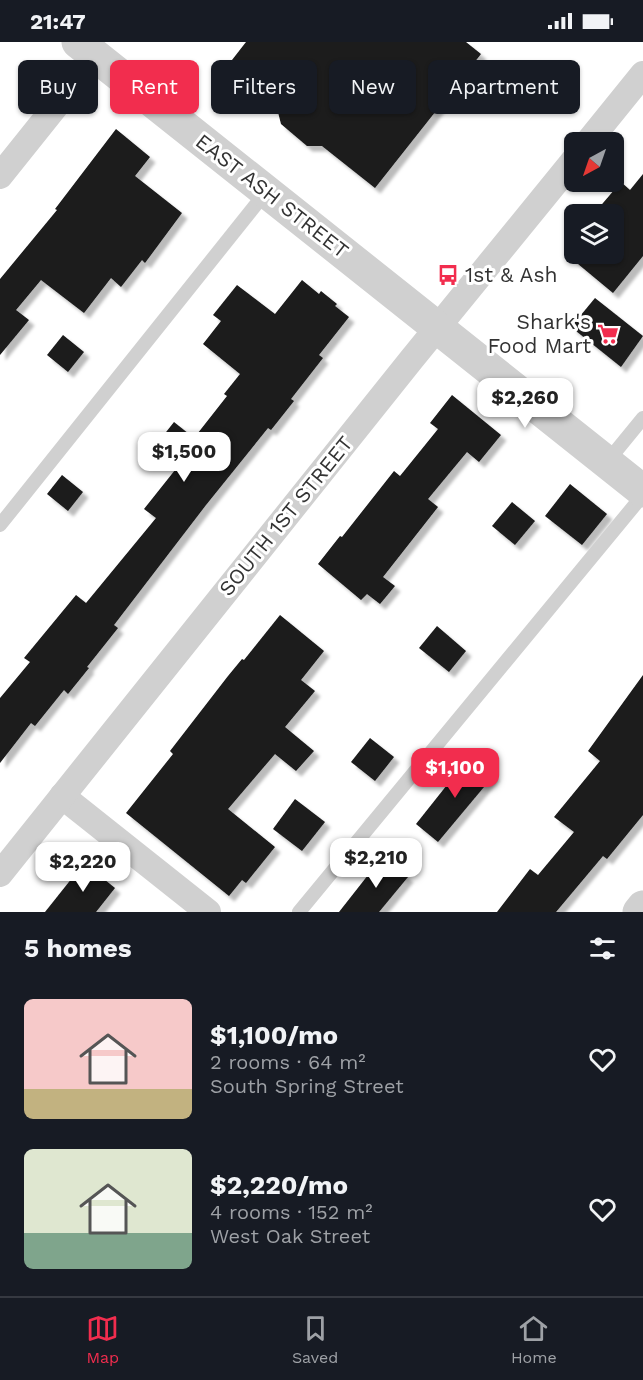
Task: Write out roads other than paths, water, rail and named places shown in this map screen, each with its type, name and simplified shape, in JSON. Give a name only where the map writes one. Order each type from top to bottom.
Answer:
[{"type":"street","points":[[0,176],[87,49]]},
{"type":"street","name":"EAST ASH STREET","points":[[87,49],[643,493]]},
{"type":"street","points":[[596,132],[643,74]]},
{"type":"street","name":"SOUTH 1ST STREET","points":[[0,874],[564,172]]},
{"type":"street","points":[[62,796],[208,912]]},
{"type":"street","points":[[639,912],[643,907]]},
{"type":"lane","points":[[0,525],[267,192]]},
{"type":"lane","points":[[607,462],[643,418]]},
{"type":"lane","points":[[299,912],[643,493]]},
{"type":"place","name":"1st & Ash","points":[[448,275]]},
{"type":"place","name":"Shark's Food Mart","points":[[608,334]]}]
